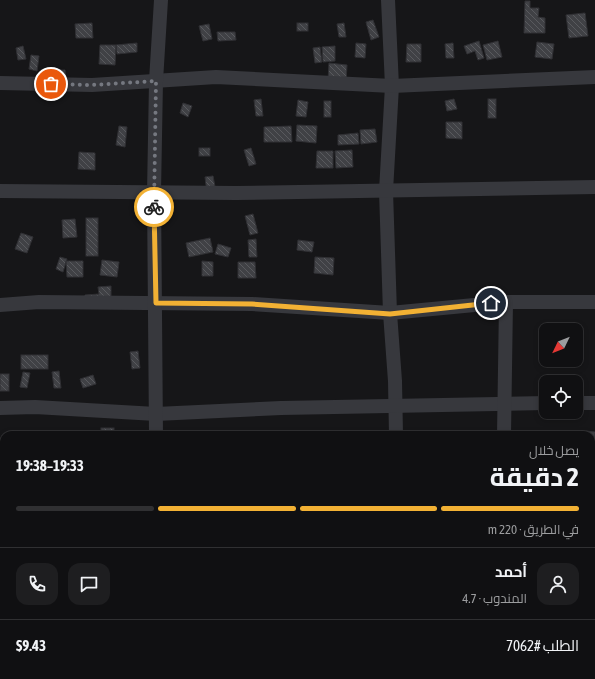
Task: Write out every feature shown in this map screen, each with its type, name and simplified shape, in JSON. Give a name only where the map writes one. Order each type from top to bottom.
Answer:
[{"type":"street","points":[[156,431],[154,193],[156,81],[161,0]]},
{"type":"street","points":[[388,0],[392,86],[386,190],[396,431]]},
{"type":"street","points":[[0,83],[92,85],[216,77],[392,86],[595,77]]},
{"type":"street","points":[[0,190],[154,193],[595,187]]},
{"type":"street","points":[[0,305],[39,302],[252,304],[390,314],[506,302],[595,302]]},
{"type":"street","points":[[504,431],[506,302]]},
{"type":"street","points":[[583,403],[595,403]]},
{"type":"street","points":[[0,408],[35,407],[156,414],[281,408],[539,404]]},
{"type":"building","points":[[525,1],[530,1],[530,8],[539,8],[538,17],[545,18],[545,33],[524,33]]},
{"type":"building","points":[[585,13],[588,36],[569,38],[566,15]]},
{"type":"building","points":[[373,20],[379,37],[371,40],[366,22]]},
{"type":"building","points":[[92,23],[93,38],[76,38],[75,24]]},
{"type":"building","points":[[297,23],[308,23],[308,31],[297,31]]},
{"type":"building","points":[[344,23],[346,37],[339,37],[337,24]]},
{"type":"building","points":[[209,24],[212,39],[203,41],[199,26]]},
{"type":"building","points":[[217,32],[235,32],[236,40],[218,41]]},
{"type":"building","points":[[479,41],[484,58],[478,60],[475,51],[467,54],[464,46]]},
{"type":"building","points":[[498,41],[502,57],[487,60],[483,45]]},
{"type":"building","points":[[537,42],[554,44],[552,59],[535,57]]},
{"type":"building","points":[[137,43],[137,52],[117,54],[116,45]]},
{"type":"building","points":[[356,43],[366,44],[365,58],[355,57]]},
{"type":"building","points":[[453,43],[454,58],[446,58],[445,44]]},
{"type":"building","points":[[407,44],[421,44],[421,62],[406,62]]},
{"type":"building","points":[[100,45],[116,45],[115,65],[99,64]]},
{"type":"building","points":[[23,46],[26,59],[18,60],[16,48]]},
{"type":"building","points":[[335,46],[335,61],[323,62],[322,47]]},
{"type":"building","points":[[320,47],[322,62],[315,63],[313,48]]},
{"type":"building","points":[[31,55],[39,56],[37,71],[29,69]]},
{"type":"building","points":[[329,63],[347,65],[346,82],[328,81]]},
{"type":"building","points":[[57,70],[65,70],[66,83],[58,83]]},
{"type":"building","points":[[261,99],[263,116],[256,116],[254,100]]},
{"type":"building","points":[[454,99],[457,109],[447,111],[445,101]]},
{"type":"building","points":[[488,99],[496,99],[496,118],[488,118]]},
{"type":"building","points":[[298,100],[308,102],[306,117],[296,116]]},
{"type":"building","points":[[324,101],[331,101],[331,117],[324,117]]},
{"type":"building","points":[[183,103],[192,106],[188,117],[180,113]]},
{"type":"building","points":[[446,122],[462,122],[462,139],[446,138]]},
{"type":"building","points":[[297,125],[317,126],[316,143],[296,141]]},
{"type":"building","points":[[119,126],[127,127],[125,147],[116,145]]},
{"type":"building","points":[[291,126],[292,142],[264,142],[264,127]]},
{"type":"building","points":[[375,129],[377,142],[361,144],[360,130]]},
{"type":"building","points":[[358,133],[359,144],[338,145],[338,135]]},
{"type":"building","points":[[199,148],[210,148],[210,156],[199,156]]},
{"type":"building","points":[[251,148],[256,164],[249,166],[244,150]]},
{"type":"building","points":[[352,150],[353,167],[336,168],[335,151]]},
{"type":"building","points":[[317,151],[333,151],[333,168],[316,168]]},
{"type":"building","points":[[79,152],[95,153],[95,170],[78,169]]},
{"type":"building","points":[[213,176],[216,192],[207,193],[205,177]]},
{"type":"building","points":[[253,214],[258,233],[250,235],[245,216]]},
{"type":"building","points":[[86,218],[98,218],[98,256],[86,256]]},
{"type":"building","points":[[75,219],[77,237],[63,238],[62,220]]},
{"type":"building","points":[[21,233],[33,237],[27,253],[15,249]]},
{"type":"building","points":[[210,238],[213,252],[189,257],[186,243]]},
{"type":"building","points":[[256,239],[257,257],[249,257],[248,240]]},
{"type":"building","points":[[298,240],[314,242],[312,252],[297,250]]},
{"type":"building","points":[[218,244],[231,248],[228,257],[215,254]]},
{"type":"building","points":[[60,257],[67,259],[63,272],[56,269]]},
{"type":"building","points":[[315,257],[334,258],[333,275],[314,273]]},
{"type":"building","points":[[102,260],[119,262],[117,277],[100,275]]},
{"type":"building","points":[[66,261],[83,261],[83,277],[67,277]]},
{"type":"building","points":[[202,261],[213,262],[213,276],[202,276]]},
{"type":"building","points":[[238,262],[255,262],[256,278],[238,278]]},
{"type":"building","points":[[111,286],[111,302],[85,302],[85,295],[99,294],[98,287]]},
{"type":"building","points":[[138,351],[140,368],[132,369],[130,352]]},
{"type":"building","points":[[21,355],[48,355],[48,369],[21,369]]},
{"type":"building","points":[[59,371],[61,388],[54,388],[52,372]]},
{"type":"building","points":[[23,372],[30,373],[27,388],[20,387]]},
{"type":"building","points":[[0,374],[9,374],[9,391],[0,391]]},
{"type":"building","points":[[93,375],[96,384],[83,388],[80,379]]},
{"type":"building","points":[[101,428],[114,428],[114,431],[101,431]]},
{"type":"way so far","points":[[51,84],[92,85],[156,81],[154,207]]},
{"type":"route","points":[[154,207],[156,303],[252,304],[390,314],[491,303]]}]
